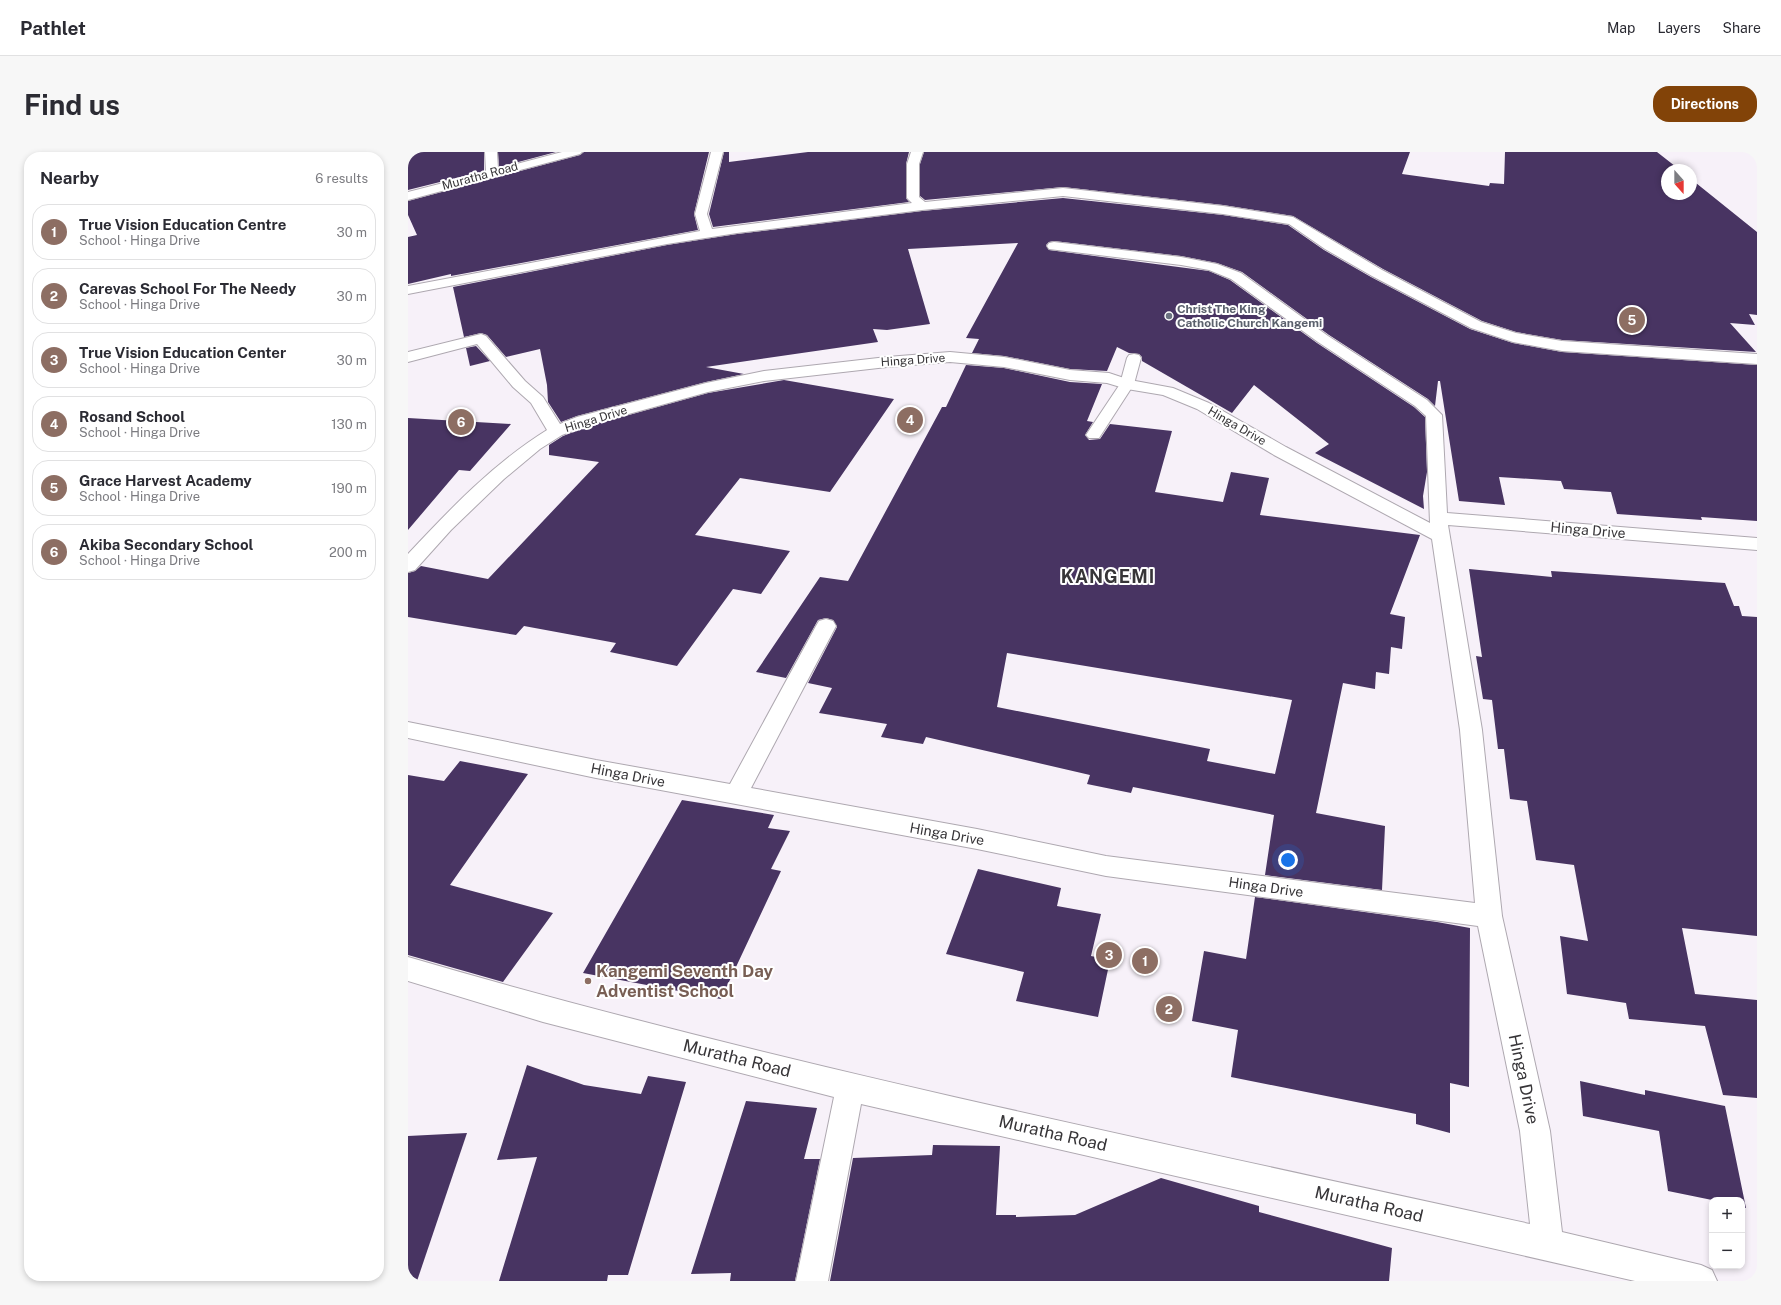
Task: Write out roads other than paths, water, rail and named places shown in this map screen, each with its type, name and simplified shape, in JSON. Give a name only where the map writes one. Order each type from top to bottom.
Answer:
[{"type":"street","points":[[491,152],[492,173]]},
{"type":"street","name":"Muratha Road","points":[[408,196],[576,152]]},
{"type":"street","points":[[707,234],[700,214],[717,152]]},
{"type":"street","points":[[917,152],[913,164],[913,198],[922,206]]},
{"type":"street","points":[[408,290],[707,234],[922,206],[1063,192],[1146,201],[1293,221],[1330,246],[1476,325],[1537,342],[1562,346],[1757,359]]},
{"type":"street","points":[[1054,246],[1212,267],[1236,276],[1317,335],[1421,403],[1434,415],[1439,527]]},
{"type":"street","points":[[408,357],[482,339],[518,384],[537,400],[556,431]]},
{"type":"street","name":"Hinga Drive","points":[[408,566],[444,526],[498,475],[534,445],[556,431],[583,421],[706,388],[806,370],[887,362],[950,358],[996,361],[1070,374],[1109,378],[1127,384],[1167,391],[1203,406],[1280,452],[1439,527],[1757,544]]},
{"type":"street","name":"Hinga Drive","points":[[1439,527],[1471,730],[1489,916],[1534,1131],[1548,1244]]},
{"type":"street","points":[[736,795],[826,626]]},
{"type":"street","name":"Hinga Drive","points":[[408,730],[596,769],[991,842],[1106,866],[1489,916]]},
{"type":"street","name":"Muratha Road","points":[[408,970],[543,1009],[850,1087],[1548,1244],[1701,1281]]},
{"type":"street","points":[[812,1281],[850,1087]]},
{"type":"lane","points":[[1094,435],[1127,384],[1134,358]]},
{"type":"place","name":"Christ The King Catholic Church Kangemi","points":[[1169,316]]},
{"type":"place","name":"Grace Harvest Academy","points":[[1632,320]]},
{"type":"place","name":"Rosand School","points":[[910,420]]},
{"type":"place","name":"Akiba Secondary School","points":[[461,422]]},
{"type":"place","name":"True Vision Education Center","points":[[1109,955]]},
{"type":"place","name":"True Vision Education Centre","points":[[1145,961]]},
{"type":"place","name":"Kangemi Seventh Day Adventist School","points":[[588,981]]},
{"type":"place","name":"Carevas School For The Needy","points":[[1169,1009]]},
{"type":"district","name":"KANGEMI","points":[[1108,577]]}]
